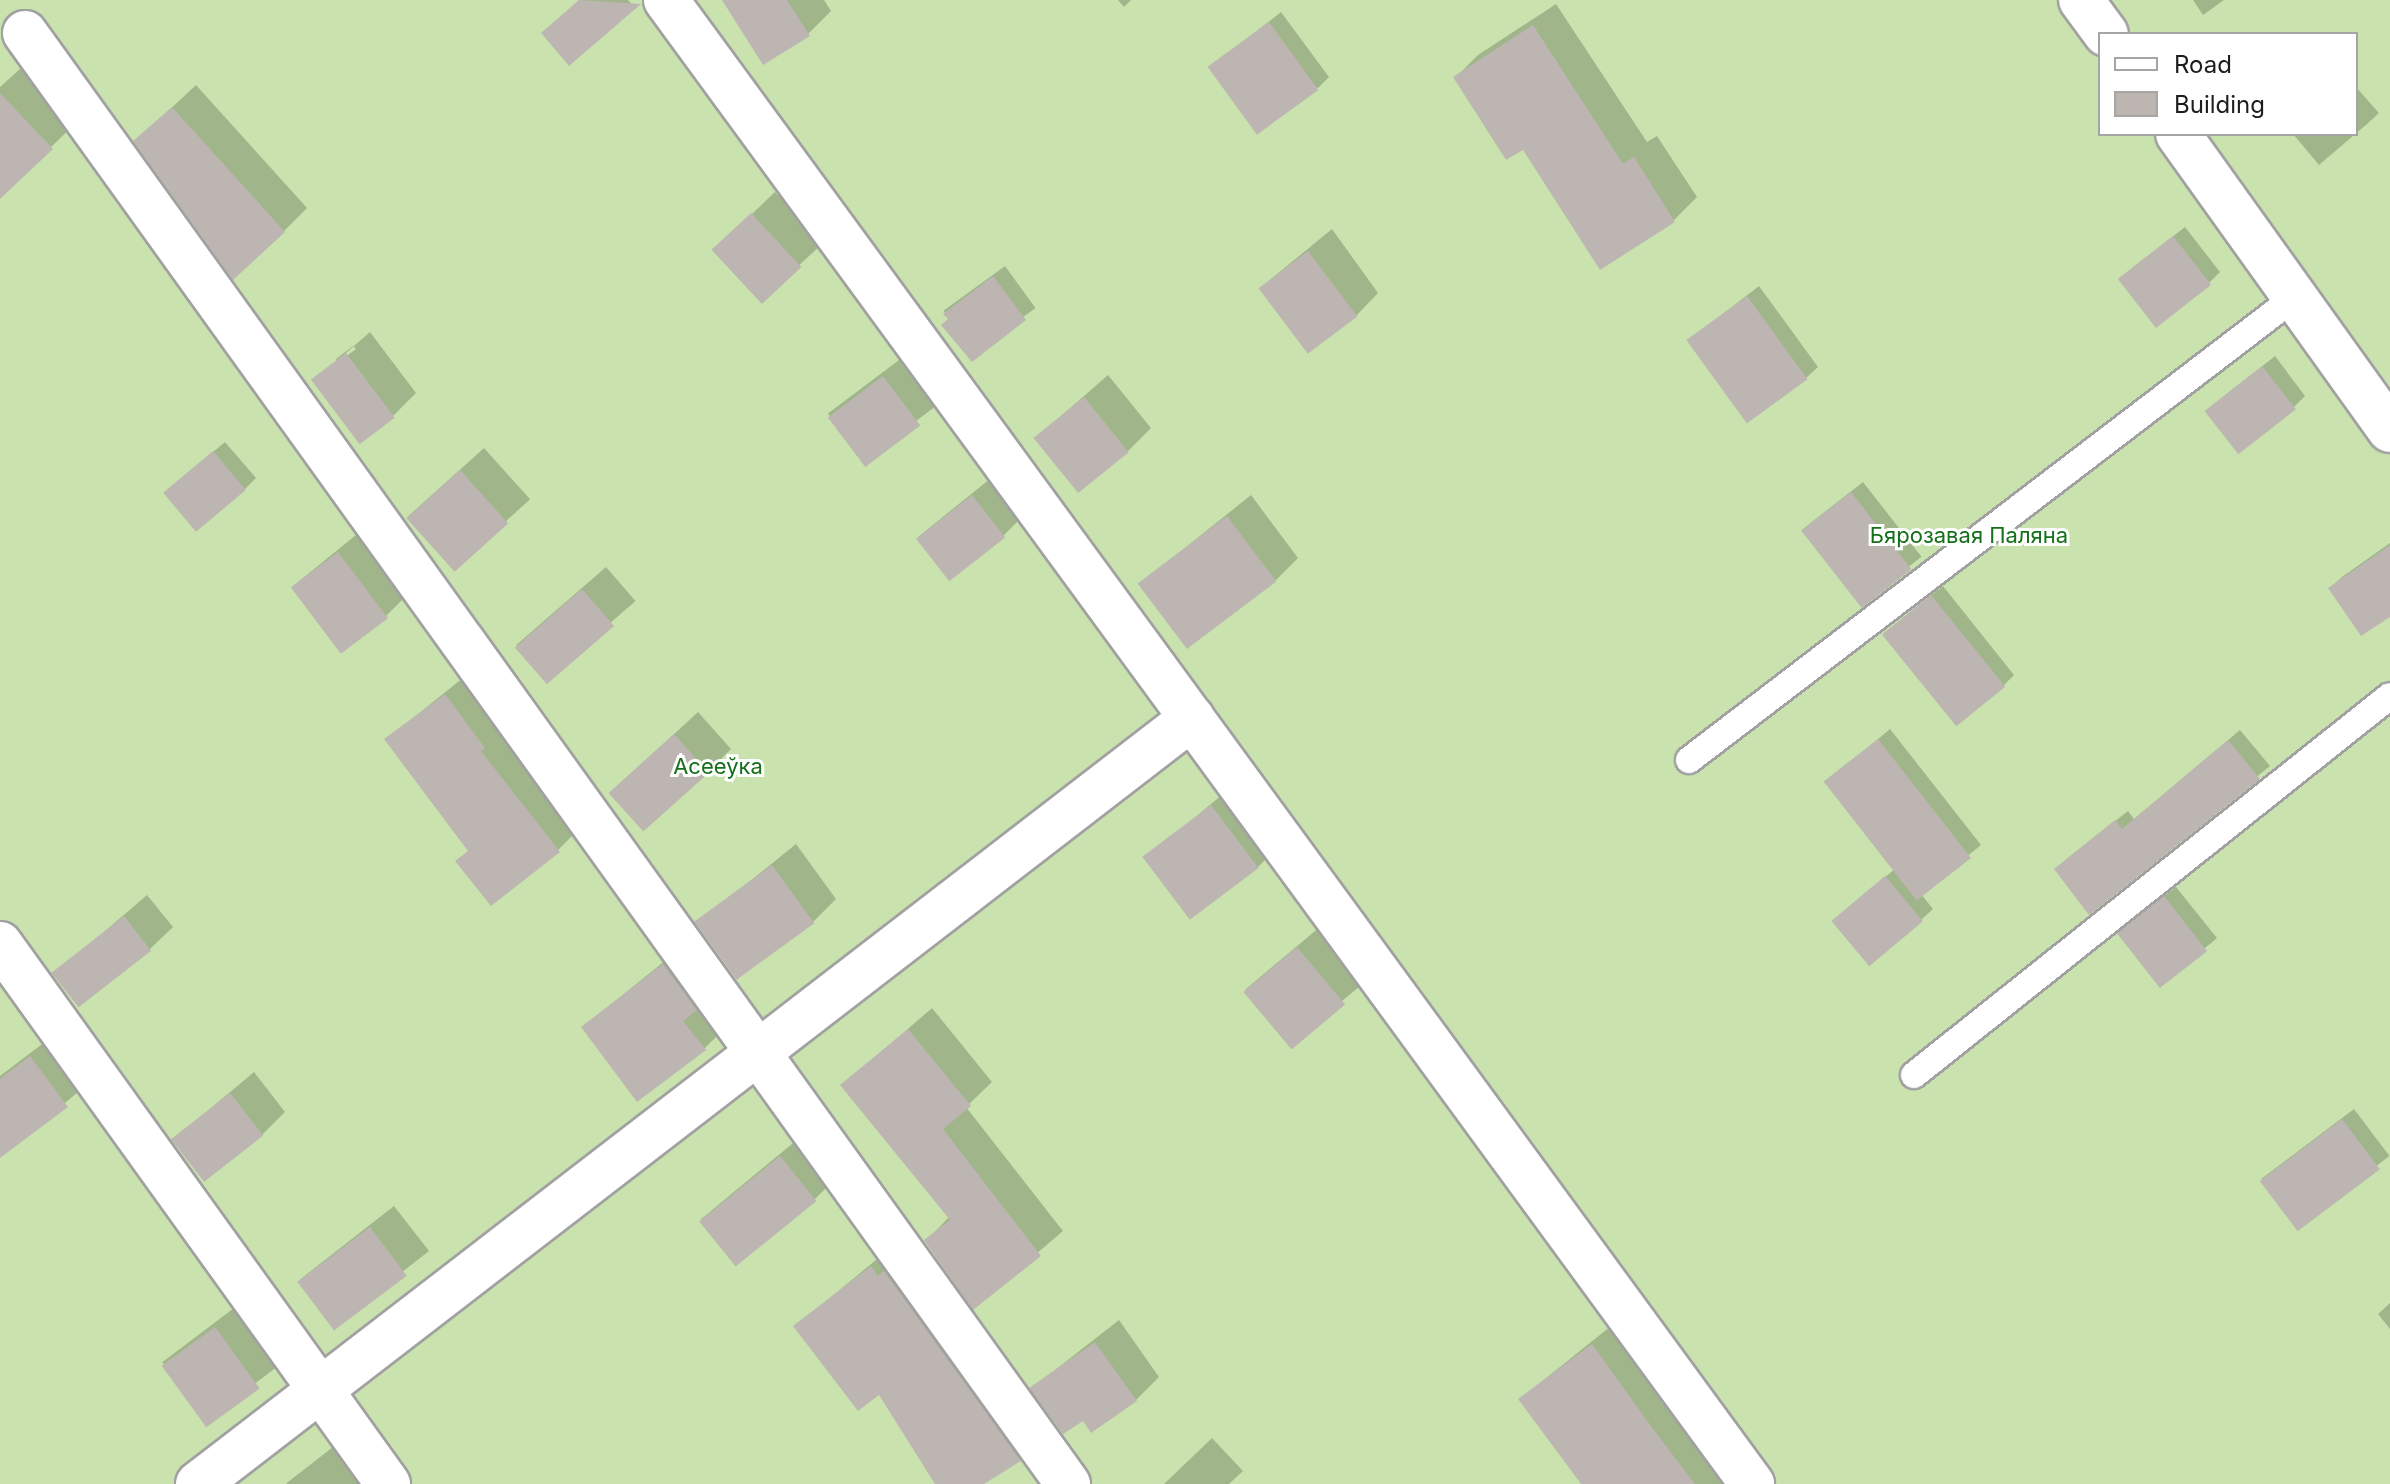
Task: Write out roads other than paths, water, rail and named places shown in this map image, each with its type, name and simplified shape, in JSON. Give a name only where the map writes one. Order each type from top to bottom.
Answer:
[{"type":"street","points":[[666,0],[1752,1484]]},
{"type":"street","points":[[2081,0],[2105,32]]},
{"type":"street","points":[[25,33],[1068,1484]]},
{"type":"street","points":[[2179,136],[2390,430]]},
{"type":"street","points":[[198,1484],[1192,718]]},
{"type":"street","points":[[0,944],[388,1484]]},
{"type":"lane","points":[[1689,760],[2295,297]]},
{"type":"lane","points":[[1914,1075],[2390,696]]},
{"type":"park label","name":"Бярозавая Паляна","points":[[1969,536]]},
{"type":"park label","name":"Асееўка","points":[[718,767]]}]
